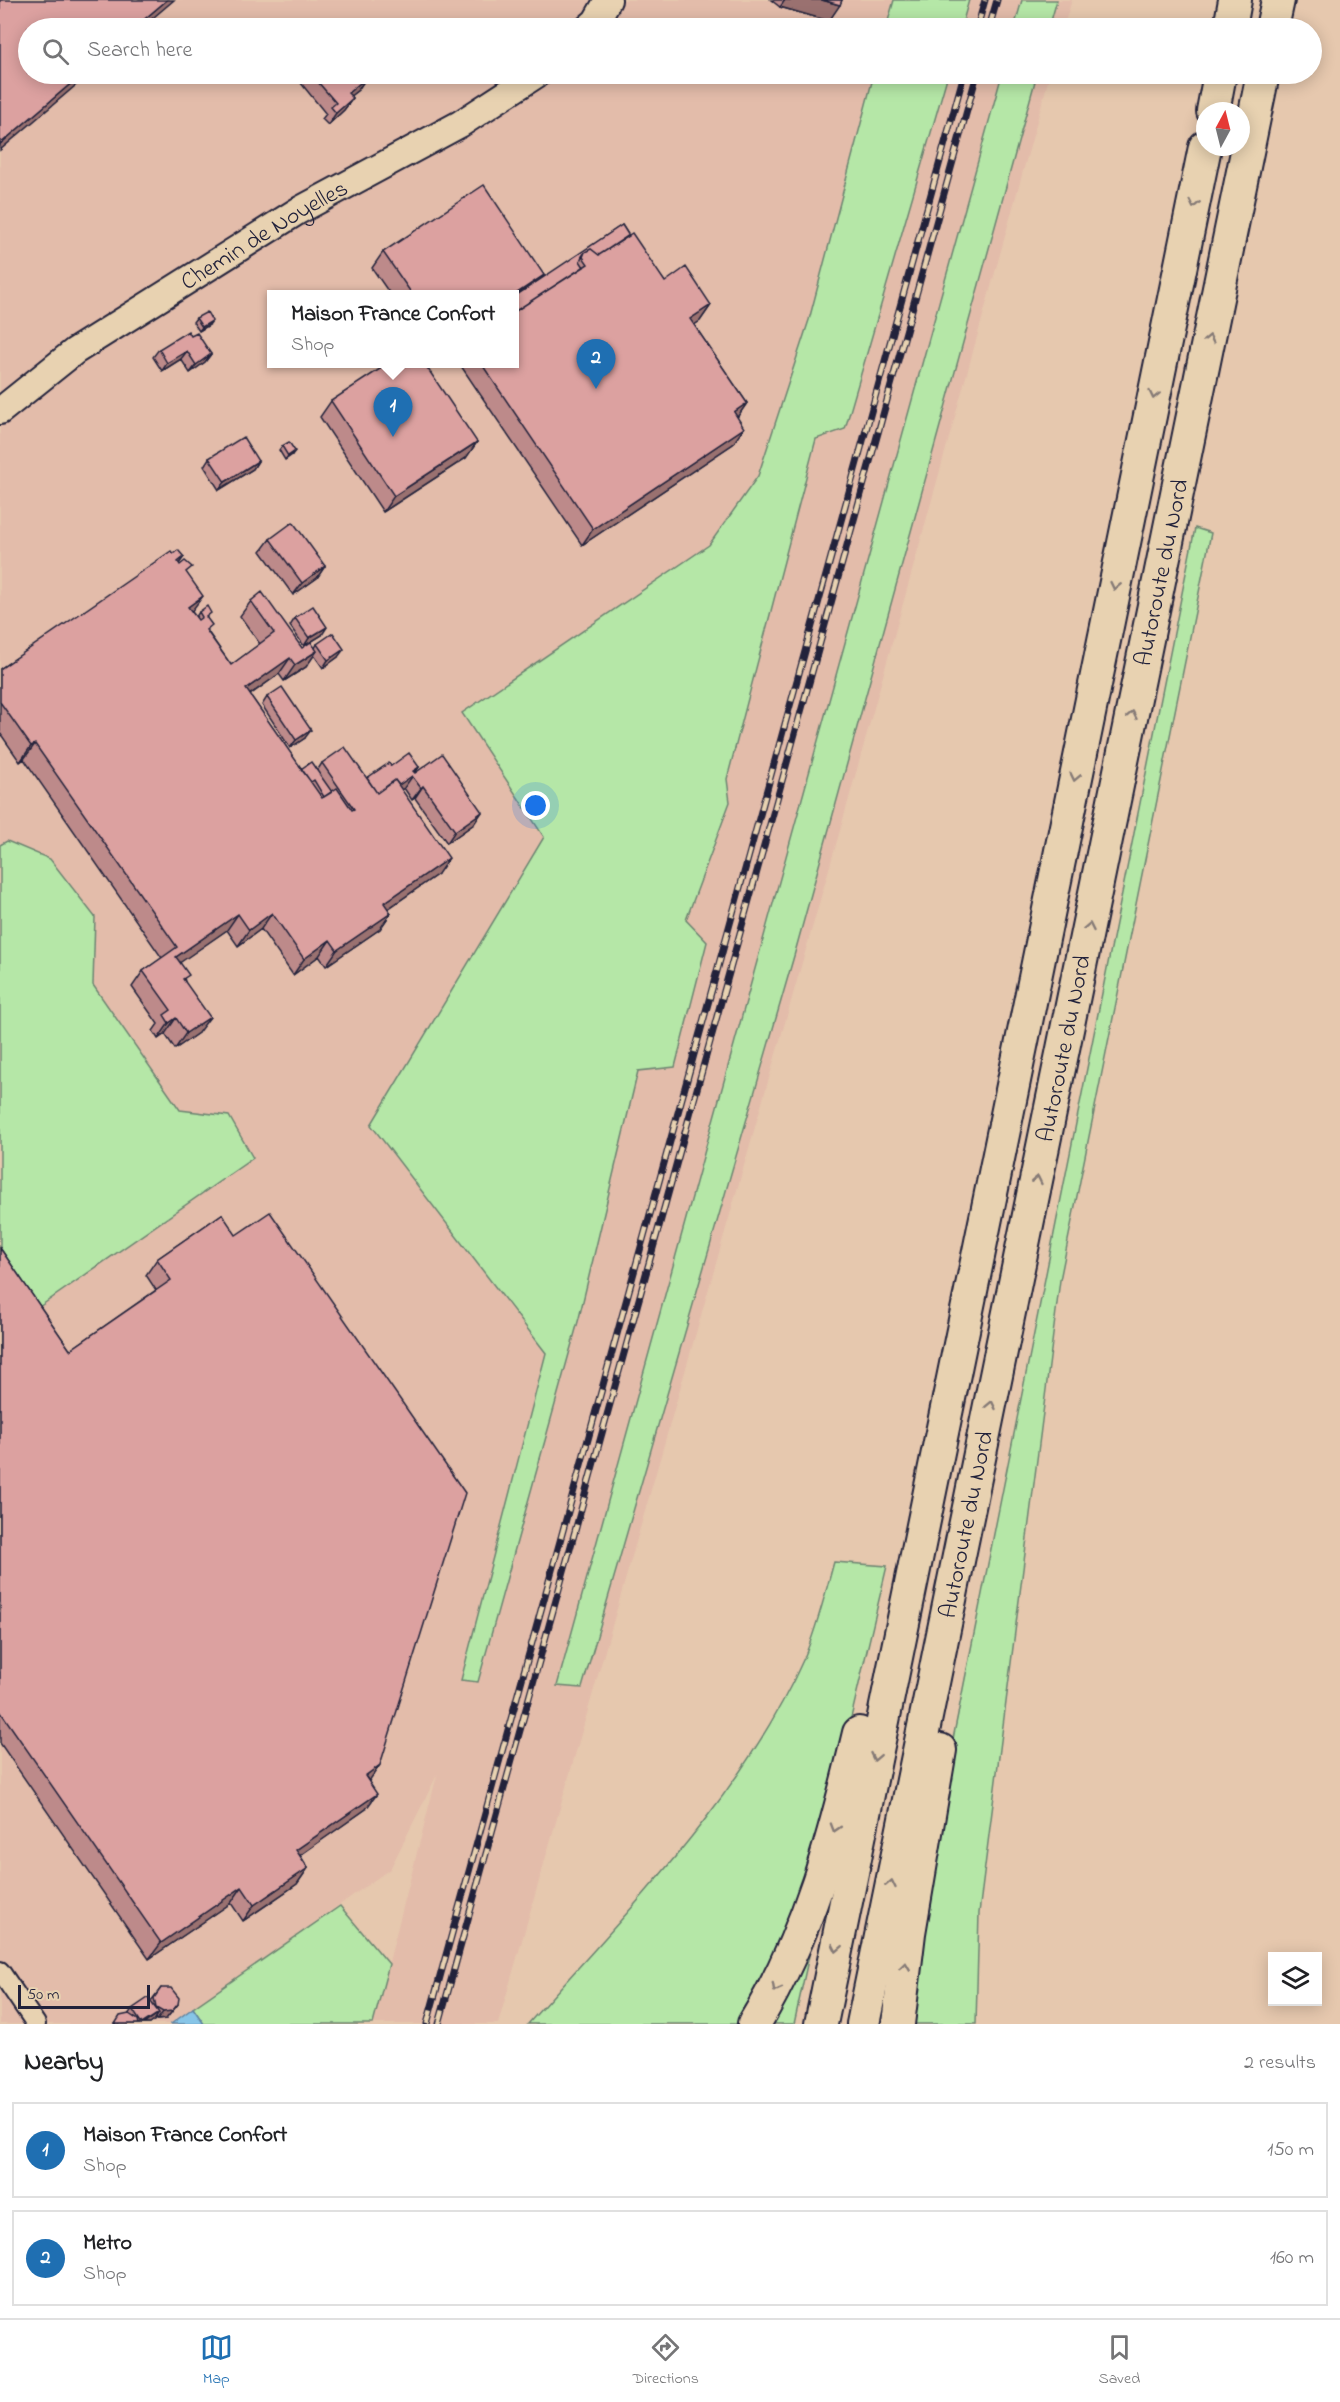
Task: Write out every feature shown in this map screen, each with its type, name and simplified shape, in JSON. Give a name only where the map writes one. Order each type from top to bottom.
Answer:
[{"type":"highway","points":[[1232,18],[1235,0]]},
{"type":"highway","points":[[1274,18],[1278,0]]},
{"type":"highway","points":[[1215,102],[1218,84]]},
{"type":"highway","name":"Autoroute du Nord","points":[[863,2024],[1261,84]]},
{"type":"highway","name":"Autoroute du Nord","points":[[821,2024],[1203,156]]},
{"type":"highway","points":[[754,2024],[776,1989],[809,1913],[842,1805],[869,1690],[903,1617]]},
{"type":"highway","points":[[898,2024],[909,1933],[942,1738],[937,1668]]},
{"type":"street","points":[[598,18],[608,0]]},
{"type":"street","name":"Chemin de Noyelles","points":[[0,411],[75,351],[290,217],[460,124],[522,84]]},
{"type":"street","points":[[0,1971],[36,2024]]},
{"type":"shaded area","points":[[0,0],[1072,0],[1066,18],[18,18],[18,84],[1047,84],[841,827],[498,2024],[373,2024],[437,1775],[390,1869],[171,2024],[0,2024],[0,1248],[39,1307],[229,1116],[180,1110],[93,984],[95,917],[7,841],[0,845]],"holes":[[[807,329],[546,1353],[371,1125],[545,836],[462,713],[709,545],[758,476]]]},
{"type":"green space","points":[[894,0],[969,0],[964,18],[889,18]]},
{"type":"green space","points":[[1022,0],[1057,0],[1052,18],[1017,18]]},
{"type":"green space","points":[[871,84],[945,84],[845,429],[816,439],[727,779],[730,802],[686,920],[707,942],[675,1067],[638,1071],[579,1318],[478,1682],[461,1680],[546,1353],[371,1125],[544,837],[462,713],[709,545],[758,476],[809,320]]},
{"type":"green space","points":[[999,84],[1034,84],[794,956],[582,1688],[557,1686]]},
{"type":"green space","points":[[1195,528],[1211,533],[1060,1280],[979,1913],[976,2024],[909,2024],[920,1935],[953,1739]]},
{"type":"green space","points":[[7,841],[50,859],[95,917],[93,985],[180,1110],[229,1116],[253,1158],[39,1307],[0,1248],[0,845]]},
{"type":"green space","points":[[834,1562],[887,1566],[813,1878],[740,2024],[528,2024],[680,1851],[716,1806],[749,1758],[804,1658],[817,1623]]},
{"type":"green space","points":[[340,1906],[389,1964],[373,2024],[204,2024],[193,2008]]},
{"type":"green space","points":[[807,1948],[810,1951],[794,2024],[765,2024]]},
{"type":"water","points":[[193,2008],[204,2024],[171,2024]]},
{"type":"building","points":[[0,0],[167,0],[146,18],[18,18],[18,84],[70,84],[0,144]]},
{"type":"building","points":[[822,0],[842,0],[840,5]]},
{"type":"building","points":[[320,84],[359,84],[348,93],[353,98],[336,113],[331,107],[336,103]]},
{"type":"building","points":[[484,185],[544,275],[519,292],[409,290],[383,252]]},
{"type":"building","points":[[622,225],[629,236],[599,255],[591,249],[585,252],[580,261],[584,267],[519,309],[519,294]]},
{"type":"building","points":[[632,233],[665,282],[686,267],[711,305],[690,319],[747,403],[734,412],[744,428],[593,529],[484,368],[519,368],[519,309],[588,264],[583,257],[585,252],[591,249],[599,255]]},
{"type":"building","points":[[207,312],[212,321],[202,327],[196,318]]},
{"type":"building","points":[[188,331],[191,336],[197,333],[211,354],[196,365],[187,351],[167,363],[159,349]]},
{"type":"building","points":[[381,368],[427,368],[477,442],[394,496],[331,401]]},
{"type":"building","points":[[243,437],[258,461],[225,482],[209,458]]},
{"type":"building","points":[[289,442],[295,451],[288,456],[282,446]]},
{"type":"building","points":[[293,522],[325,566],[302,583],[270,539]]},
{"type":"building","points":[[178,550],[184,557],[178,562],[180,565],[185,561],[192,567],[186,572],[203,596],[188,607],[198,620],[202,617],[199,612],[207,606],[211,613],[206,617],[212,625],[206,630],[231,665],[274,633],[251,601],[262,592],[302,648],[311,642],[317,651],[295,665],[290,658],[246,689],[322,798],[337,788],[352,810],[354,809],[322,763],[345,747],[377,793],[395,780],[449,858],[384,903],[391,913],[337,950],[330,940],[304,959],[272,913],[249,930],[238,914],[176,957],[189,975],[183,979],[210,1017],[186,1033],[176,1018],[169,1023],[164,1015],[171,1010],[143,971],[177,947],[35,744],[31,746],[0,702],[0,669],[171,551],[173,554]]},
{"type":"building","points":[[313,606],[327,627],[309,638],[295,618]]},
{"type":"building","points":[[333,633],[344,649],[328,660],[317,644]]},
{"type":"building","points":[[282,687],[311,730],[296,740],[267,697]]},
{"type":"building","points":[[409,753],[419,767],[413,771],[415,773],[442,754],[482,812],[455,831],[423,786],[421,788],[412,776],[399,785],[395,780],[377,793],[367,778],[389,763],[391,766]]},
{"type":"building","points":[[311,762],[332,792],[324,797],[314,780],[311,782],[301,769]]},
{"type":"building","points":[[270,1212],[465,1493],[380,1765],[365,1776],[377,1794],[296,1850],[308,1868],[254,1905],[242,1887],[161,1943],[0,1711],[0,1248],[70,1350],[171,1280],[157,1259],[222,1214],[236,1235]]},
{"type":"building","points":[[161,1988],[171,1988],[179,1998],[178,2004],[172,2011],[163,2012],[156,2008],[154,1998]]},
{"type":"building","points":[[148,1998],[159,2013],[142,2024],[132,2009]]},
{"type":"building","points":[[129,2014],[138,2020],[139,2024],[115,2024],[120,2016]]},
{"type":"railway","points":[[980,18],[985,0]]},
{"type":"railway","points":[[992,18],[997,0]]},
{"type":"railway","points":[[427,2024],[961,84]]},
{"type":"railway","points":[[439,2024],[974,84]]},
{"type":"place","name":"Metro","points":[[596,389]]},
{"type":"place","name":"Maison France Confort","points":[[393,437]]}]
